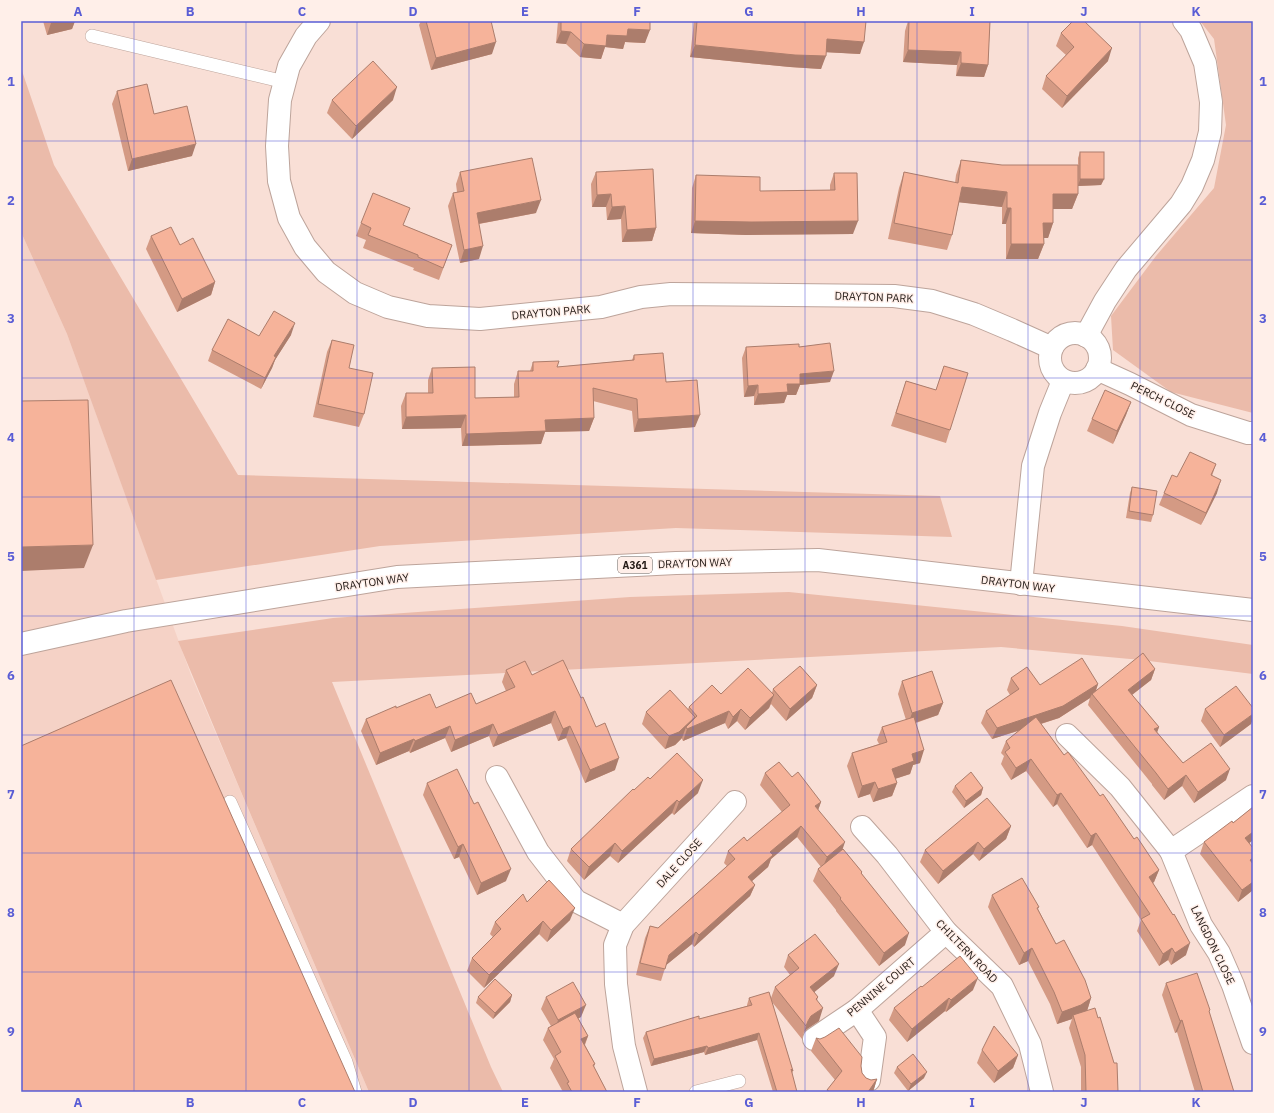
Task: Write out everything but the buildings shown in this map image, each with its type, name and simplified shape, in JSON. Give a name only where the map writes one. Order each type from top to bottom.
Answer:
[{"type":"street","name":"DRAYTON PARK","points":[[319,21],[306,36],[289,66],[280,100],[277,146],[279,181],[289,218],[305,247],[326,272],[355,293],[388,307],[428,316],[480,319],[601,307],[641,297],[671,294],[894,296],[932,300],[974,314],[1052,348]]},
{"type":"street","points":[[1086,336],[1105,301],[1126,269],[1181,204],[1192,186],[1203,160],[1210,132],[1210,102],[1205,63],[1191,30],[1184,21]]},
{"type":"street","points":[[1073,333],[1086,336],[1096,344],[1100,361],[1092,376],[1084,382],[1076,383],[1063,381],[1054,372],[1050,364],[1052,348],[1058,340],[1065,335],[1073,333]]},
{"type":"street","name":"PERCH CLOSE","points":[[1097,369],[1191,415],[1248,433],[1253,433]]},
{"type":"street","points":[[1021,584],[1033,466],[1050,413],[1063,381]]},
{"type":"street","name":"DRAYTON WAY","points":[[21,644],[126,621],[397,577],[676,563],[818,560],[1253,610]]},
{"type":"street","name":"LANGDON CLOSE","points":[[1067,735],[1120,787],[1170,851],[1201,925],[1218,953],[1233,985],[1253,1043]]},
{"type":"street","points":[[497,777],[538,852],[576,901],[623,925],[616,945],[616,984],[624,1046],[636,1092]]},
{"type":"street","points":[[1170,851],[1253,796]]},
{"type":"street","name":"DALE CLOSE","points":[[623,925],[735,802]]},
{"type":"street","name":"CHILTERN ROAD","points":[[862,827],[887,855],[946,932],[1002,986],[1030,1044],[1042,1092]]},
{"type":"street","name":"PENNINE COURT","points":[[814,1039],[857,1010],[946,932]]},
{"type":"street","points":[[857,1010],[875,1037],[869,1080]]},
{"type":"lane","points":[[92,36],[285,82]]},
{"type":"lane","points":[[230,802],[346,1062],[355,1092]]},
{"type":"lane","points":[[696,1092],[739,1080]]},
{"type":"shaded area","points":[[1200,21],[1253,21],[1253,413],[1171,392],[1113,350],[1111,316],[1156,256],[1214,188],[1226,125],[1214,39]]},
{"type":"shaded area","points":[[21,68],[54,165],[238,475],[940,496],[952,537],[676,528],[380,546],[156,580],[67,334],[21,232]]},
{"type":"shaded area","points":[[21,232],[67,334],[191,675],[369,1092],[21,1092]]},
{"type":"shaded area","points":[[789,592],[1122,626],[1253,645],[1253,674],[1141,660],[1001,647],[332,682],[491,1067],[503,1092],[369,1092],[178,641],[333,618],[630,597]]}]
